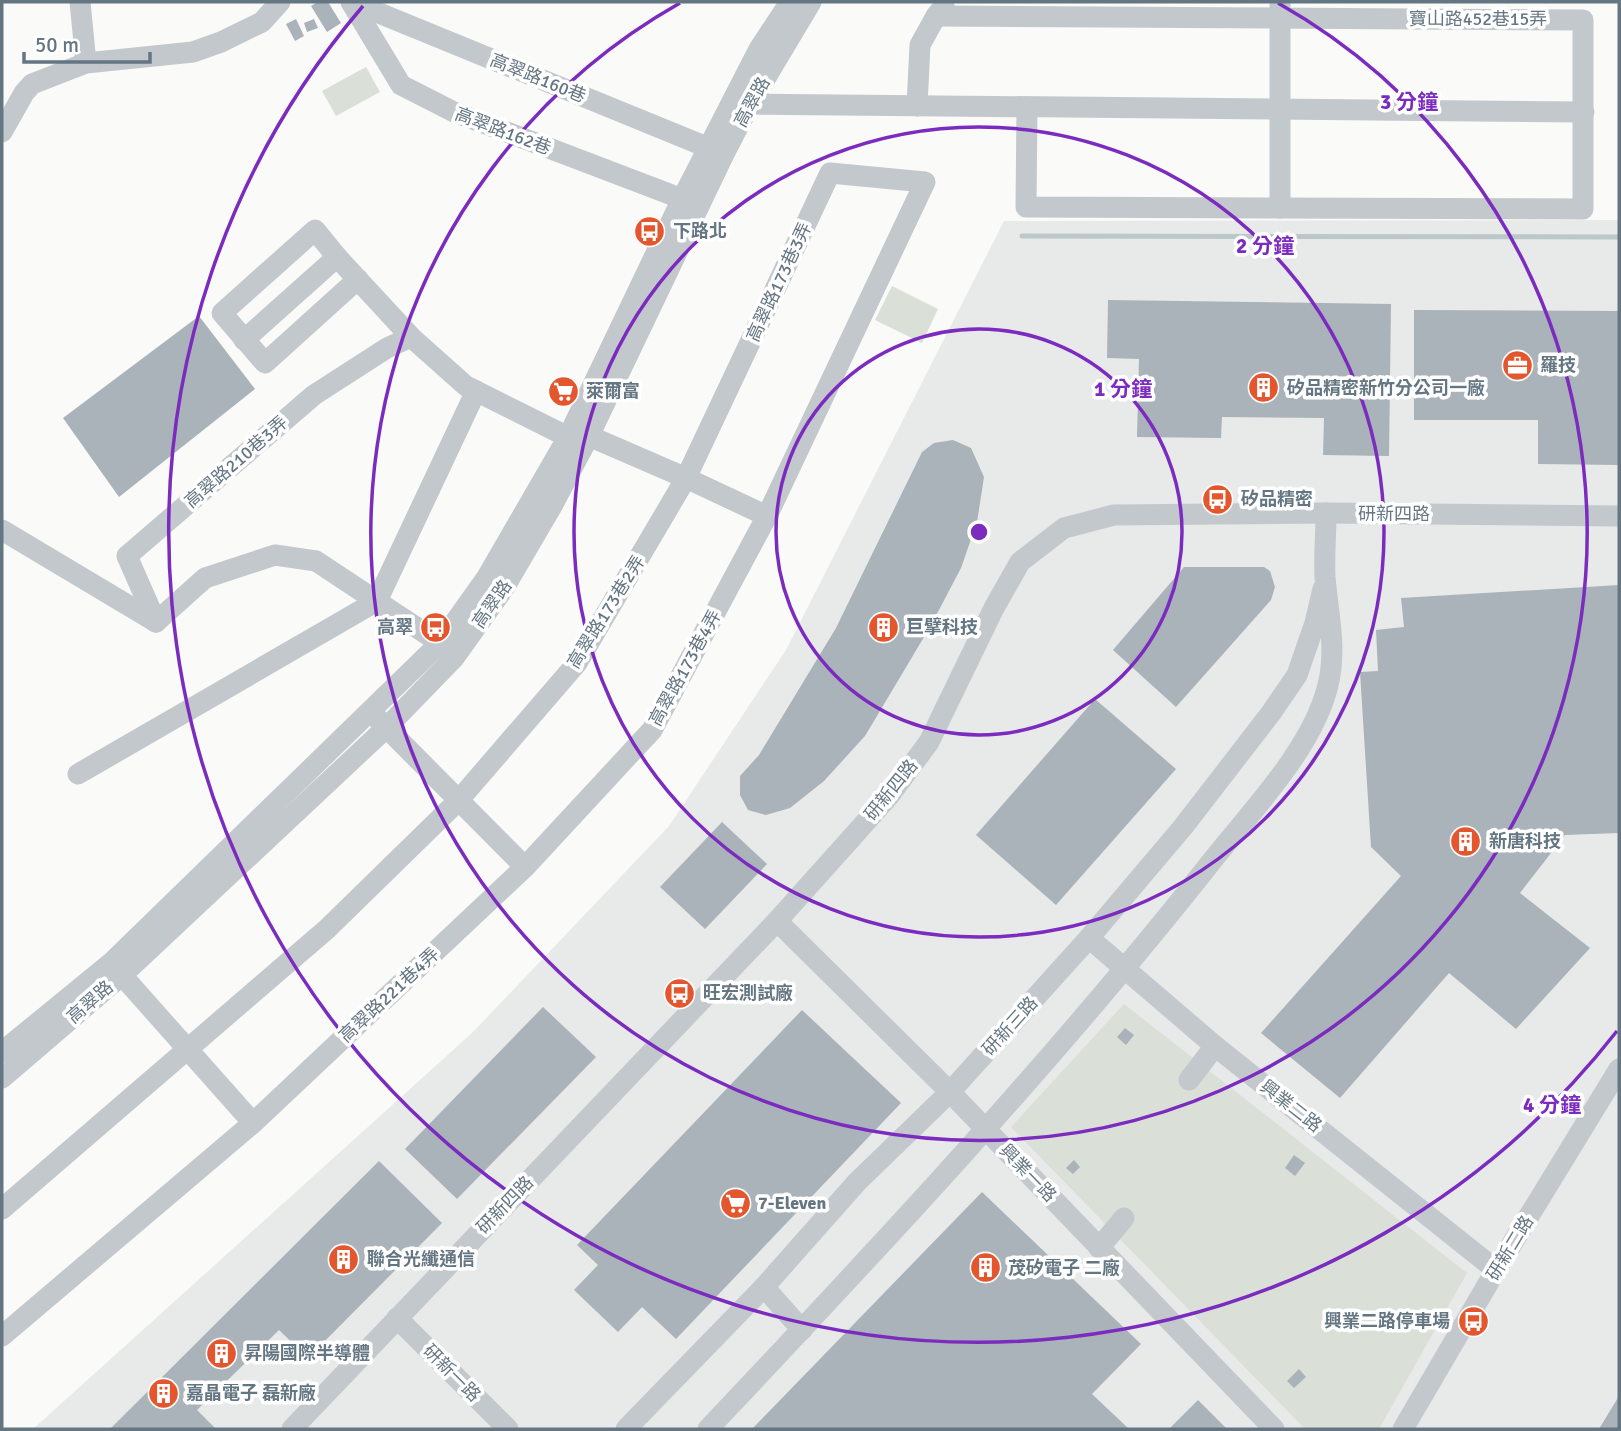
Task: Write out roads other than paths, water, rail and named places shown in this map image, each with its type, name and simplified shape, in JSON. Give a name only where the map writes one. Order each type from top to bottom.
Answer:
[{"type":"street","points":[[80,2],[86,63]]},
{"type":"street","points":[[2,132],[32,84],[86,63],[193,52],[262,22],[280,2]]},
{"type":"street","name":"高翠路160巷","points":[[351,2],[716,151]]},
{"type":"street","name":"高翠路162巷","points":[[351,2],[401,85],[454,113],[690,202]]},
{"type":"street","name":"高翠路","points":[[740,104],[758,48],[790,2]]},
{"type":"street","name":"高翠路","points":[[2,1077],[116,969],[387,727],[447,650],[487,577],[578,436],[740,104],[811,2]]},
{"type":"street","points":[[917,106],[920,45],[942,9],[1280,10],[1280,208]]},
{"type":"street","name":"寶山路452巷15弄","points":[[1280,10],[1583,20],[1584,112]]},
{"type":"street","points":[[740,104],[1584,112],[1583,209],[1026,207],[1027,107]]},
{"type":"street","name":"高翠路173巷3弄","points":[[686,478],[830,173],[925,182]]},
{"type":"street","name":"高翠路173巷4弄","points":[[525,867],[652,730],[768,516],[925,182]]},
{"type":"street","points":[[358,279],[265,363],[222,313],[315,230],[411,337],[466,386],[578,436],[686,478],[768,516]]},
{"type":"street","points":[[244,340],[337,257]]},
{"type":"street","name":"高翠路210巷3弄","points":[[156,622],[127,556],[314,395],[387,348],[411,337]]},
{"type":"street","points":[[78,774],[377,601],[476,391]]},
{"type":"street","name":"高翠路173巷2弄","points":[[2,1209],[327,929],[458,801],[577,663],[686,478]]},
{"type":"street","name":"研新四路","points":[[292,1429],[777,921],[889,796],[929,742],[994,608],[1020,562],[1064,528],[1114,515],[1326,513],[1619,516]]},
{"type":"street","name":"研新三路","points":[[708,1429],[802,1330],[1127,969],[1306,742],[1328,686],[1332,655],[1325,576],[1326,513]]},
{"type":"street","points":[[2,530],[156,622],[205,578],[275,555],[316,561],[447,650]]},
{"type":"street","name":"研新三路","points":[[626,1429],[764,1287],[857,1182],[950,1092],[1089,938],[1183,827],[1297,675],[1315,623],[1325,576]]},
{"type":"street","name":"高翠路","points":[[2,1052],[116,969],[371,711],[447,650]]},
{"type":"street","points":[[371,711],[525,867]]},
{"type":"street","name":"高翠路221巷4弄","points":[[2,1336],[253,1123],[525,867]]},
{"type":"street","name":"興業一路","points":[[777,921],[950,1092],[1274,1429]]},
{"type":"street","name":"興業二路","points":[[1089,938],[1211,1042],[1496,1270]]},
{"type":"street","points":[[116,969],[253,1123]]},
{"type":"street","points":[[1184,1075],[1211,1042]]},
{"type":"street","name":"研新二路","points":[[1403,1429],[1619,1069]]},
{"type":"street","points":[[1099,1248],[1124,1218]]},
{"type":"street","points":[[764,1287],[802,1330]]},
{"type":"street","name":"研新一路","points":[[397,1318],[508,1429]]},
{"type":"waterway","points":[[1022,236],[1619,237]]},
{"type":"place","name":"下路北","points":[[650,231]]},
{"type":"place","name":"羅技","points":[[1517,365]]},
{"type":"place","name":"矽品精密新竹分公司一廠","points":[[1264,388]]},
{"type":"place","name":"萊爾富","points":[[563,391]]},
{"type":"place","name":"矽品精密","points":[[1218,499]]},
{"type":"place","name":"高翠","points":[[436,627]]},
{"type":"place","name":"巨擘科技","points":[[883,627]]},
{"type":"place","name":"新唐科技","points":[[1466,841]]},
{"type":"place","name":"旺宏測試廠","points":[[680,993]]},
{"type":"place","name":"7-Eleven","points":[[735,1203]]},
{"type":"place","name":"聯合光纖通信","points":[[344,1259]]},
{"type":"place","name":"茂矽電子 二廠","points":[[985,1268]]},
{"type":"place","name":"興業二路停車場","points":[[1473,1321]]},
{"type":"place","name":"昇陽國際半導體","points":[[221,1353]]},
{"type":"place","name":"嘉晶電子 磊新廠","points":[[163,1393]]}]
